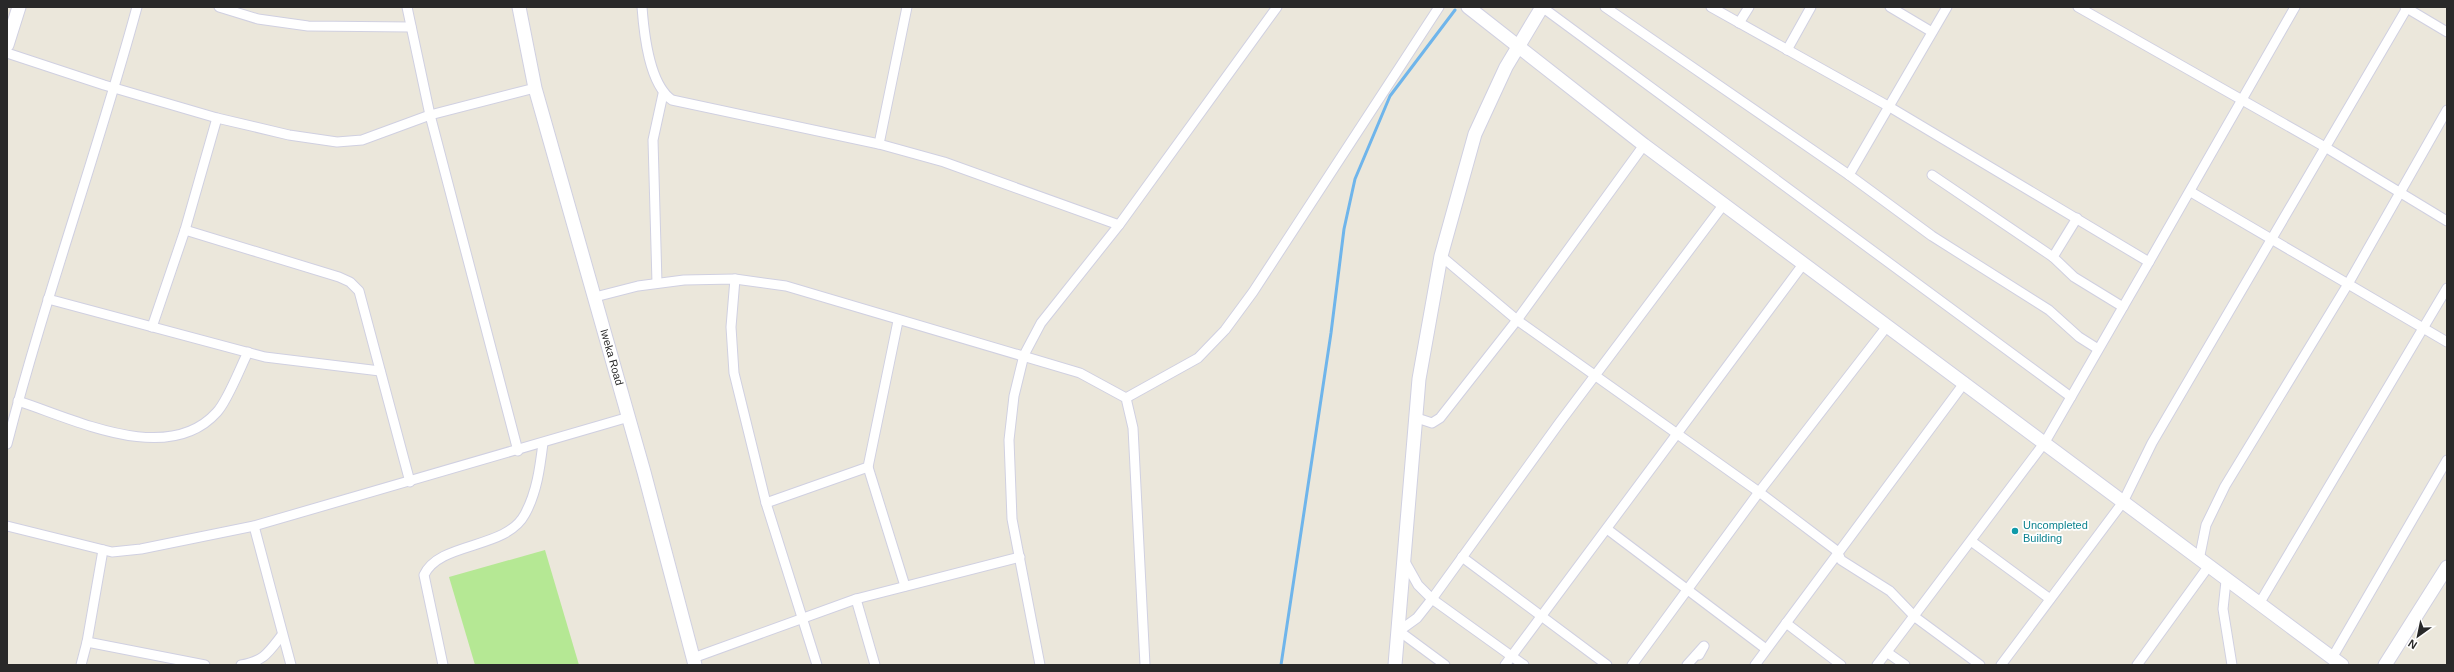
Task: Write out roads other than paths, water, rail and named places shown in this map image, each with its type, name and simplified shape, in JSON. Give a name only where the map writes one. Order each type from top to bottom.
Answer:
[{"type":"street","points":[[7,444],[48,299],[115,88],[137,7]]},
{"type":"street","points":[[219,7],[258,19],[308,26],[411,27]]},
{"type":"street","points":[[407,7],[430,115],[518,451]]},
{"type":"street","points":[[519,7],[528,49]]},
{"type":"street","points":[[528,49],[529,7]]},
{"type":"street","points":[[642,7],[644,31],[655,78],[663,94],[672,100],[879,144],[944,162],[1119,225]]},
{"type":"street","points":[[879,144],[907,7]]},
{"type":"street","points":[[1040,665],[1012,519],[1009,440],[1014,396],[1024,355],[1041,323],[1119,225],[1277,7]]},
{"type":"street","points":[[1126,398],[1198,358],[1225,330],[1253,292],[1438,7]]},
{"type":"street","points":[[1468,7],[1644,144],[1965,382],[2204,564],[2337,661],[2447,460]]},
{"type":"street","points":[[1395,665],[1417,418],[1419,379],[1441,256],[1475,134],[1506,67],[1542,7],[2071,397]]},
{"type":"street","points":[[1605,7],[1849,175],[1932,236],[2049,310],[2079,336],[2098,349]]},
{"type":"street","points":[[1711,7],[1888,106],[2149,262]]},
{"type":"street","points":[[1739,23],[1749,7]]},
{"type":"street","points":[[1787,50],[1810,7]]},
{"type":"street","points":[[1890,7],[1932,32]]},
{"type":"street","points":[[1849,175],[1947,7]]},
{"type":"street","points":[[2078,7],[2242,101],[2326,147],[2447,220]]},
{"type":"street","points":[[1877,665],[1888,653],[2045,442],[2191,192],[2295,7]]},
{"type":"street","points":[[7,45],[17,8]]},
{"type":"street","points":[[2001,665],[2123,502],[2152,443],[2406,8],[2447,32]]},
{"type":"street","name":"Iweka Road","points":[[528,49],[535,88],[629,417],[694,662]]},
{"type":"street","points":[[7,53],[115,88],[217,118],[289,136],[344,142],[362,140],[430,115],[535,88]]},
{"type":"street","points":[[657,284],[653,140],[663,94]]},
{"type":"street","points":[[2136,665],[2204,564],[2206,525],[2225,486],[2348,284],[2447,110]]},
{"type":"street","points":[[152,327],[185,230],[217,118]]},
{"type":"street","points":[[1417,418],[1432,423],[1440,418],[1517,320],[1644,144]]},
{"type":"street","points":[[1932,175],[2053,257],[2074,277],[2123,307]]},
{"type":"street","points":[[2191,192],[2273,238],[2447,342]]},
{"type":"street","points":[[1399,631],[1417,618],[1432,599],[1724,204]]},
{"type":"street","points":[[2053,257],[2077,218]]},
{"type":"street","points":[[185,230],[350,282],[358,291],[410,482]]},
{"type":"street","points":[[1441,256],[1517,320],[1595,378],[1759,492],[1837,551],[1841,560],[1890,591],[1915,617],[1980,665]]},
{"type":"street","points":[[1506,665],[1804,263]]},
{"type":"street","points":[[595,297],[684,280],[735,278],[786,286],[898,321],[1024,355],[1080,372],[1126,398],[1133,428],[1145,665]]},
{"type":"street","points":[[735,278],[731,327],[734,373],[766,503],[817,665]]},
{"type":"street","points":[[2259,604],[2447,288]]},
{"type":"street","points":[[48,299],[265,357],[380,371]]},
{"type":"street","points":[[898,321],[868,467],[905,586]]},
{"type":"street","points":[[1632,665],[1759,492],[1888,325]]},
{"type":"street","points":[[18,401],[123,435],[144,438],[167,437],[195,429],[217,412],[248,352]]},
{"type":"street","points":[[1754,665],[1837,551],[1965,382]]},
{"type":"street","points":[[7,526],[112,552],[141,549],[254,526],[518,451],[629,417]]},
{"type":"street","points":[[443,665],[424,575],[428,566],[435,560],[480,544],[512,529],[519,522],[525,514],[537,484],[543,443]]},
{"type":"street","points":[[766,503],[868,467]]},
{"type":"street","points":[[254,526],[291,665]]},
{"type":"street","points":[[1607,529],[1689,589],[1766,649]]},
{"type":"street","points":[[1971,541],[2050,599]]},
{"type":"street","points":[[81,665],[87,642],[103,550]]},
{"type":"street","points":[[694,662],[856,599],[1020,557]]},
{"type":"street","points":[[1462,557],[1541,618],[1583,645],[1607,665]]},
{"type":"street","points":[[1404,558],[1418,585],[1432,599],[1524,665]]},
{"type":"street","points":[[2385,665],[2447,567]]},
{"type":"street","points":[[2226,580],[2223,609],[2232,665]]},
{"type":"street","points":[[856,599],[875,665]]},
{"type":"street","points":[[1786,623],[1841,665]]},
{"type":"street","points":[[1399,631],[1445,665]]},
{"type":"street","points":[[242,665],[256,662],[266,655],[282,635]]},
{"type":"street","points":[[87,642],[205,665]]},
{"type":"street","points":[[1687,665],[1704,646],[1699,655]]},
{"type":"street","points":[[1888,653],[1905,665]]},
{"type":"waterway","points":[[1281,665],[1331,333],[1344,229],[1355,179],[1390,96],[1455,10]]},
{"type":"place","name":"Uncompleted Building","points":[[2015,531]]}]
